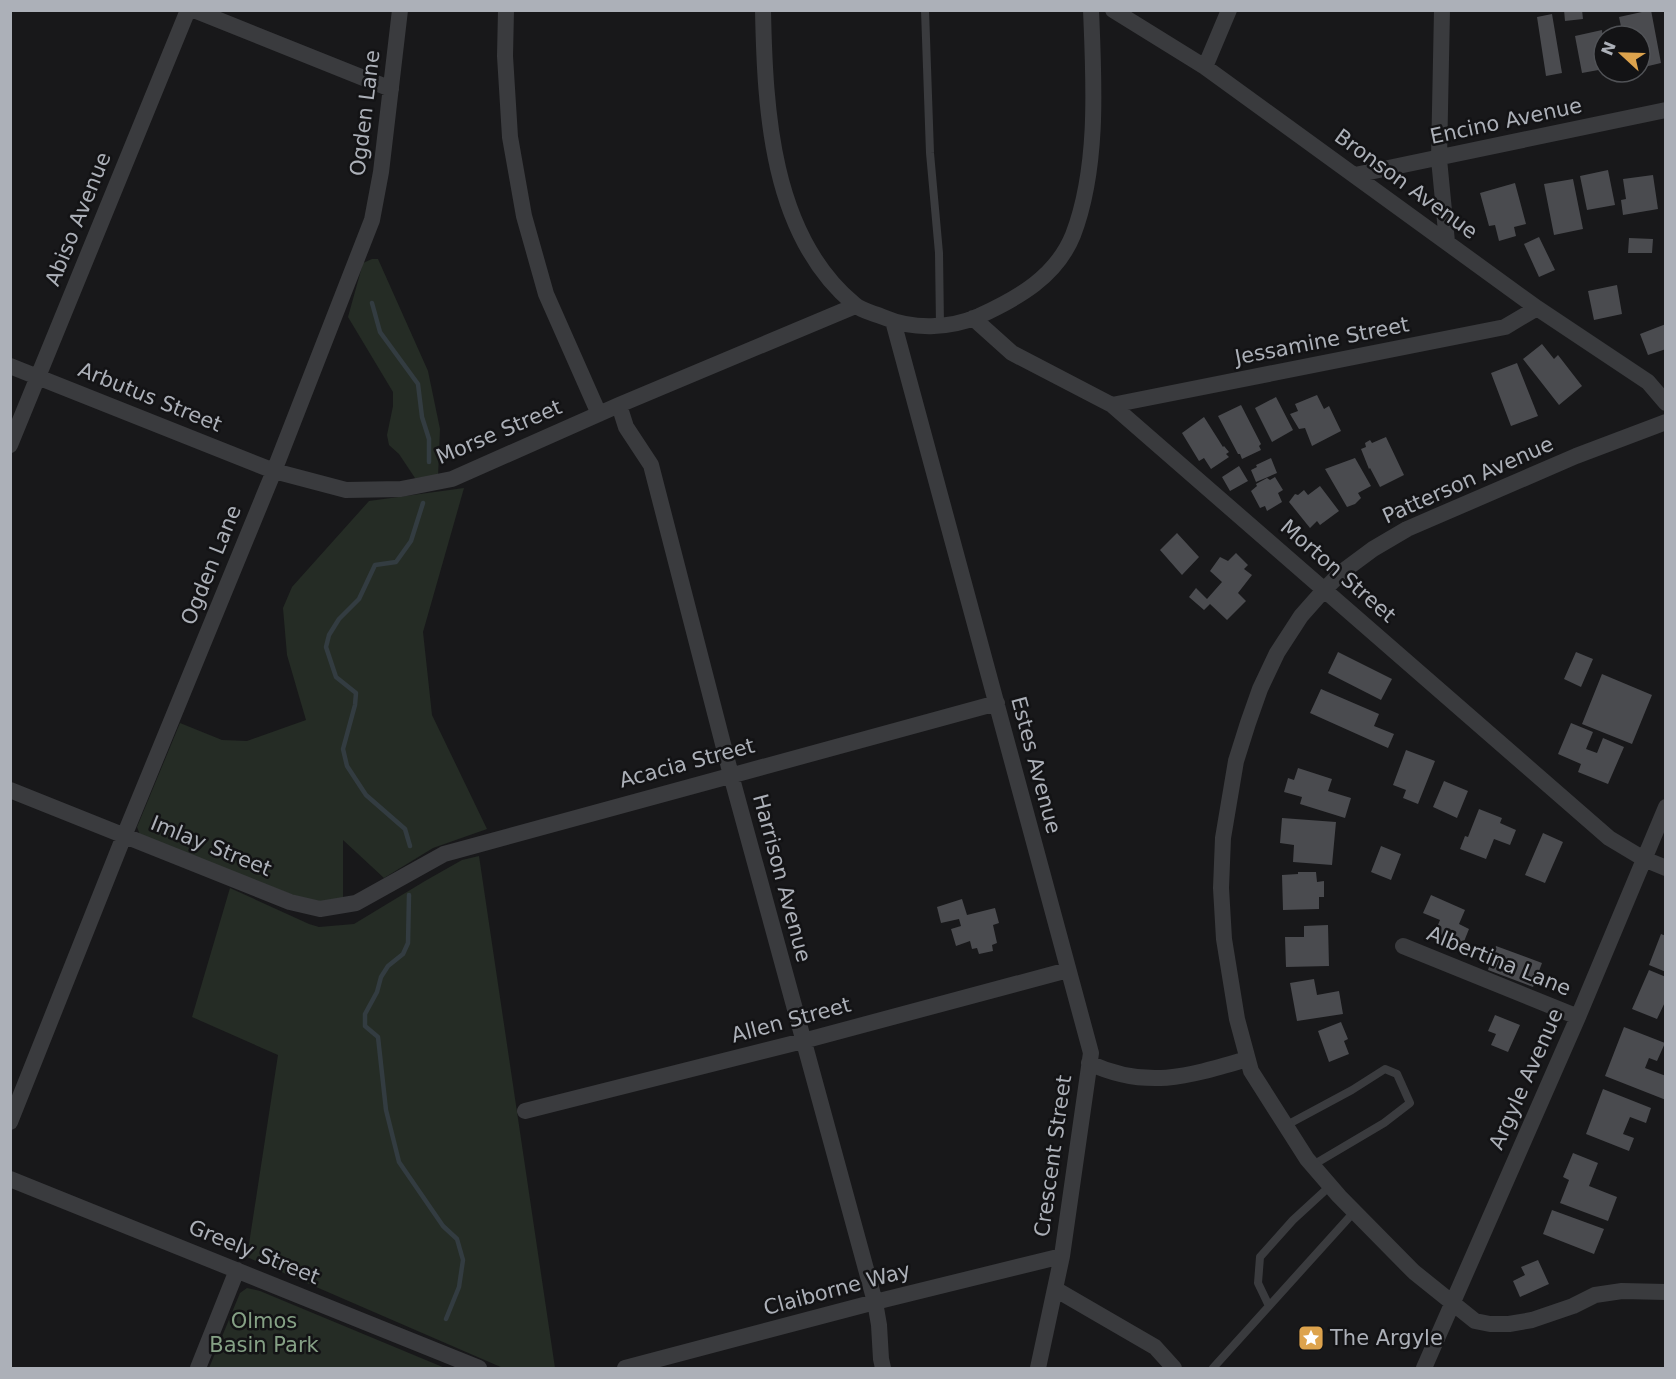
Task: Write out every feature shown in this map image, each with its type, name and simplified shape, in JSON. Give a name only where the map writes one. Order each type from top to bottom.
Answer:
[{"type":"street","name":"Abiso Avenue","points":[[10,445],[188,10]]},
{"type":"street","points":[[194,10],[391,89]]},
{"type":"street","name":"Ogden Lane","points":[[10,1122],[124,836],[274,471],[372,220],[381,172],[400,10]]},
{"type":"street","points":[[506,10],[504,56],[510,137],[524,216],[546,294],[599,414]]},
{"type":"street","points":[[763,10],[764,79],[782,187],[789,210],[828,278],[855,306],[893,321],[929,328],[974,318],[1013,301],[1034,287],[1057,261],[1072,237],[1083,197],[1091,151],[1093,74],[1091,10]]},
{"type":"street","name":"Bronson Avenue","points":[[1113,10],[1205,67],[1537,308],[1648,382],[1665,403]]},
{"type":"street","points":[[1205,67],[1229,10]]},
{"type":"street","points":[[1442,10],[1439,159],[1447,242]]},
{"type":"street","name":"Encino Avenue","points":[[1355,175],[1665,110]]},
{"type":"street","points":[[619,405],[855,306]]},
{"type":"street","name":"Jessamine Street","points":[[1112,405],[1505,327],[1537,308]]},
{"type":"street","name":"Morton Street","points":[[974,318],[1012,353],[1112,405],[1609,838],[1644,859],[1665,868]]},
{"type":"street","name":"Estes Avenue","points":[[893,321],[1090,1053],[1089,1063]]},
{"type":"street","name":"Arbutus Street","points":[[10,366],[274,471]]},
{"type":"street","name":"Morse Street","points":[[274,471],[346,490],[401,489],[452,479],[619,405]]},
{"type":"street","name":"Harrison Avenue","points":[[619,405],[626,427],[651,465],[731,775],[875,1302],[879,1324],[880,1359],[883,1368]]},
{"type":"street","name":"Patterson Avenue","points":[[1665,422],[1576,456],[1407,529],[1373,549],[1342,572],[1324,590],[1301,616],[1283,643],[1260,689],[1236,761],[1224,838],[1221,888],[1224,939],[1237,1019],[1251,1071],[1285,1126],[1330,1186],[1414,1272],[1475,1321],[1490,1324],[1509,1324],[1532,1320],[1573,1306],[1595,1295],[1622,1291],[1665,1292]]},
{"type":"street","name":"Acacia Street","points":[[396,882],[444,854],[997,703]]},
{"type":"street","name":"Imlay Street","points":[[10,790],[290,902],[320,909],[356,903],[396,882]]},
{"type":"street","name":"Argyle Avenue","points":[[1424,1368],[1578,1017],[1665,807]]},
{"type":"street","name":"Albertina Lane","points":[[1403,946],[1578,1017]]},
{"type":"street","name":"Allen Street","points":[[525,1111],[803,1041],[1068,970]]},
{"type":"street","points":[[1089,1063],[1107,1072],[1132,1078],[1166,1078],[1208,1070],[1247,1059]]},
{"type":"street","name":"Crescent Street","points":[[1055,1289],[1062,1256],[1089,1063]]},
{"type":"street","name":"Greely Street","points":[[10,1179],[479,1368]]},
{"type":"street","name":"Claiborne Way","points":[[625,1368],[875,1302],[1062,1256]]},
{"type":"street","points":[[198,1368],[237,1270]]},
{"type":"street","points":[[1038,1368],[1055,1289],[1155,1347],[1174,1368]]},
{"type":"lane","points":[[925,10],[930,153],[939,253],[940,326]]},
{"type":"lane","points":[[1285,1126],[1352,1090],[1385,1069],[1397,1074],[1410,1103],[1384,1123],[1313,1165]]},
{"type":"lane","points":[[1269,1306],[1258,1283],[1260,1257],[1293,1220],[1330,1186]]},
{"type":"lane","points":[[1213,1368],[1354,1212]]},
{"type":"green space","points":[[378,259],[428,371],[440,429],[438,477],[415,478],[399,454],[389,445],[387,435],[393,406],[393,392],[348,317],[363,263]]},
{"type":"green space","points":[[464,488],[423,632],[432,715],[487,829],[433,848],[384,878],[343,840],[343,900],[320,902],[293,895],[140,835],[137,827],[180,723],[222,740],[247,741],[306,720],[287,655],[283,608],[292,587],[369,501]]},
{"type":"green space","points":[[479,856],[555,1368],[503,1368],[247,1257],[278,1055],[192,1017],[230,888],[319,927],[354,924],[462,860]]},
{"type":"green space","name":"Olmos Basin Park","points":[[247,1288],[260,1291],[445,1368],[209,1368],[240,1293]]},
{"type":"building","points":[[1564,10],[1582,10],[1583,19],[1565,21]]},
{"type":"building","points":[[1651,10],[1661,63],[1652,65],[1652,24],[1620,24],[1619,17]]},
{"type":"building","points":[[1552,14],[1562,73],[1546,76],[1537,17]]},
{"type":"building","points":[[1592,32],[1592,71],[1582,73],[1575,36]]},
{"type":"building","points":[[1608,170],[1615,205],[1587,210],[1580,176]]},
{"type":"building","points":[[1653,175],[1658,209],[1623,215],[1621,200],[1626,199],[1623,179]]},
{"type":"building","points":[[1573,179],[1583,229],[1554,235],[1544,184]]},
{"type":"building","points":[[1515,183],[1526,224],[1514,227],[1516,236],[1499,241],[1495,225],[1489,226],[1480,193]]},
{"type":"building","points":[[1539,237],[1555,270],[1539,277],[1524,244]]},
{"type":"building","points":[[1629,238],[1653,239],[1652,253],[1628,253]]},
{"type":"building","points":[[1617,285],[1622,314],[1594,320],[1588,291]]},
{"type":"building","points":[[1666,324],[1666,349],[1648,355],[1640,334]]},
{"type":"building","points":[[1542,344],[1554,359],[1558,355],[1582,386],[1559,405],[1523,359]]},
{"type":"building","points":[[1517,363],[1538,416],[1511,426],[1491,373]]},
{"type":"building","points":[[1317,395],[1324,409],[1329,406],[1341,431],[1312,446],[1305,428],[1299,429],[1290,414],[1298,411],[1295,404]]},
{"type":"building","points":[[1276,397],[1293,430],[1272,442],[1255,408]]},
{"type":"building","points":[[1241,405],[1261,444],[1259,446],[1261,450],[1242,459],[1218,416]]},
{"type":"building","points":[[1204,417],[1223,447],[1229,452],[1226,454],[1229,457],[1211,469],[1204,458],[1199,461],[1182,433]]},
{"type":"building","points":[[1386,437],[1404,475],[1380,487],[1361,449],[1366,447],[1365,443],[1370,440],[1372,443]]},
{"type":"building","points":[[1271,458],[1277,473],[1256,482],[1251,470]]},
{"type":"building","points":[[1355,458],[1371,486],[1358,493],[1361,498],[1355,504],[1347,507],[1325,469]]},
{"type":"building","points":[[1239,466],[1248,481],[1230,491],[1222,477]]},
{"type":"building","points":[[1275,477],[1283,490],[1278,493],[1282,502],[1267,511],[1265,506],[1260,508],[1251,491],[1257,486],[1256,484],[1267,478],[1270,480]]},
{"type":"building","points":[[1320,486],[1339,511],[1320,525],[1317,521],[1310,528],[1289,502],[1295,494],[1298,495],[1304,490],[1308,495]]},
{"type":"building","points":[[1177,533],[1199,557],[1182,575],[1160,550]]},
{"type":"building","points":[[1236,553],[1248,565],[1244,569],[1252,575],[1238,593],[1246,601],[1227,620],[1210,604],[1204,610],[1189,597],[1196,588],[1207,599],[1222,582],[1210,571],[1220,557],[1228,561]]},
{"type":"building","points":[[1338,652],[1392,679],[1381,700],[1328,673]]},
{"type":"building","points":[[1576,652],[1593,659],[1581,687],[1564,679]]},
{"type":"building","points":[[1602,674],[1652,695],[1632,744],[1582,724]]},
{"type":"building","points":[[1321,689],[1379,714],[1374,726],[1394,734],[1388,748],[1310,713]]},
{"type":"building","points":[[1571,723],[1593,732],[1586,749],[1597,753],[1603,738],[1624,747],[1608,784],[1578,772],[1581,764],[1558,754]]},
{"type":"building","points":[[1406,750],[1435,761],[1418,804],[1403,798],[1406,790],[1393,785]]},
{"type":"building","points":[[1298,768],[1332,779],[1328,791],[1351,798],[1345,818],[1300,804],[1302,797],[1284,792],[1288,778],[1294,780]]},
{"type":"building","points":[[1444,781],[1468,791],[1457,818],[1433,807]]},
{"type":"building","points":[[1479,809],[1502,818],[1500,823],[1516,830],[1510,845],[1494,839],[1486,859],[1460,849],[1465,836],[1468,837]]},
{"type":"building","points":[[1282,818],[1336,822],[1332,865],[1293,862],[1294,845],[1280,843]]},
{"type":"building","points":[[1543,833],[1563,842],[1545,883],[1525,875]]},
{"type":"building","points":[[1381,846],[1401,854],[1391,880],[1371,872]]},
{"type":"building","points":[[1298,872],[1316,872],[1317,882],[1324,881],[1324,897],[1319,897],[1319,909],[1283,910],[1282,875],[1298,874]]},
{"type":"building","points":[[1431,895],[1465,910],[1459,924],[1469,929],[1463,944],[1435,932],[1440,920],[1423,913]]},
{"type":"building","points":[[962,899],[967,915],[995,908],[999,923],[993,925],[997,943],[992,945],[993,951],[979,954],[977,948],[972,949],[970,941],[956,946],[951,929],[961,926],[959,919],[941,923],[937,907]]},
{"type":"building","points":[[1328,925],[1329,966],[1286,967],[1285,937],[1304,937],[1304,926]]},
{"type":"building","points":[[1661,934],[1666,936],[1666,972],[1649,965]]},
{"type":"building","points":[[1496,946],[1542,963],[1533,987],[1488,970]]},
{"type":"building","points":[[1649,970],[1666,977],[1666,1000],[1657,1019],[1632,1009]]},
{"type":"building","points":[[1314,979],[1317,995],[1339,991],[1343,1014],[1297,1021],[1290,983]]},
{"type":"building","points":[[1495,1015],[1520,1025],[1508,1052],[1491,1045],[1496,1034],[1488,1031]]},
{"type":"building","points":[[1341,1022],[1348,1039],[1344,1041],[1349,1054],[1329,1062],[1318,1031]]},
{"type":"building","points":[[1624,1027],[1665,1043],[1657,1061],[1649,1058],[1645,1068],[1666,1076],[1666,1100],[1605,1076]]},
{"type":"building","points":[[1603,1089],[1651,1108],[1646,1123],[1630,1117],[1623,1134],[1634,1138],[1629,1151],[1586,1134]]},
{"type":"building","points":[[1573,1153],[1598,1163],[1589,1186],[1617,1197],[1608,1221],[1560,1203],[1569,1180],[1563,1177]]},
{"type":"building","points":[[1552,1210],[1604,1229],[1594,1254],[1543,1234]]},
{"type":"building","points":[[1538,1260],[1549,1284],[1520,1297],[1513,1281],[1525,1275],[1521,1267]]},
{"type":"waterway","points":[[372,303],[380,332],[418,384],[422,417],[429,439],[429,462]]},
{"type":"waterway","points":[[410,846],[405,829],[366,795],[347,766],[343,749],[356,693],[336,677],[326,647],[329,635],[339,619],[359,599],[375,565],[396,562],[411,541],[423,503]]},
{"type":"waterway","points":[[409,895],[408,943],[403,954],[388,966],[381,977],[377,992],[365,1014],[365,1026],[378,1037],[386,1110],[399,1162],[443,1226],[457,1239],[463,1260],[459,1287],[446,1319]]},
{"type":"place","name":"The Argyle","points":[[1311,1338]]}]
